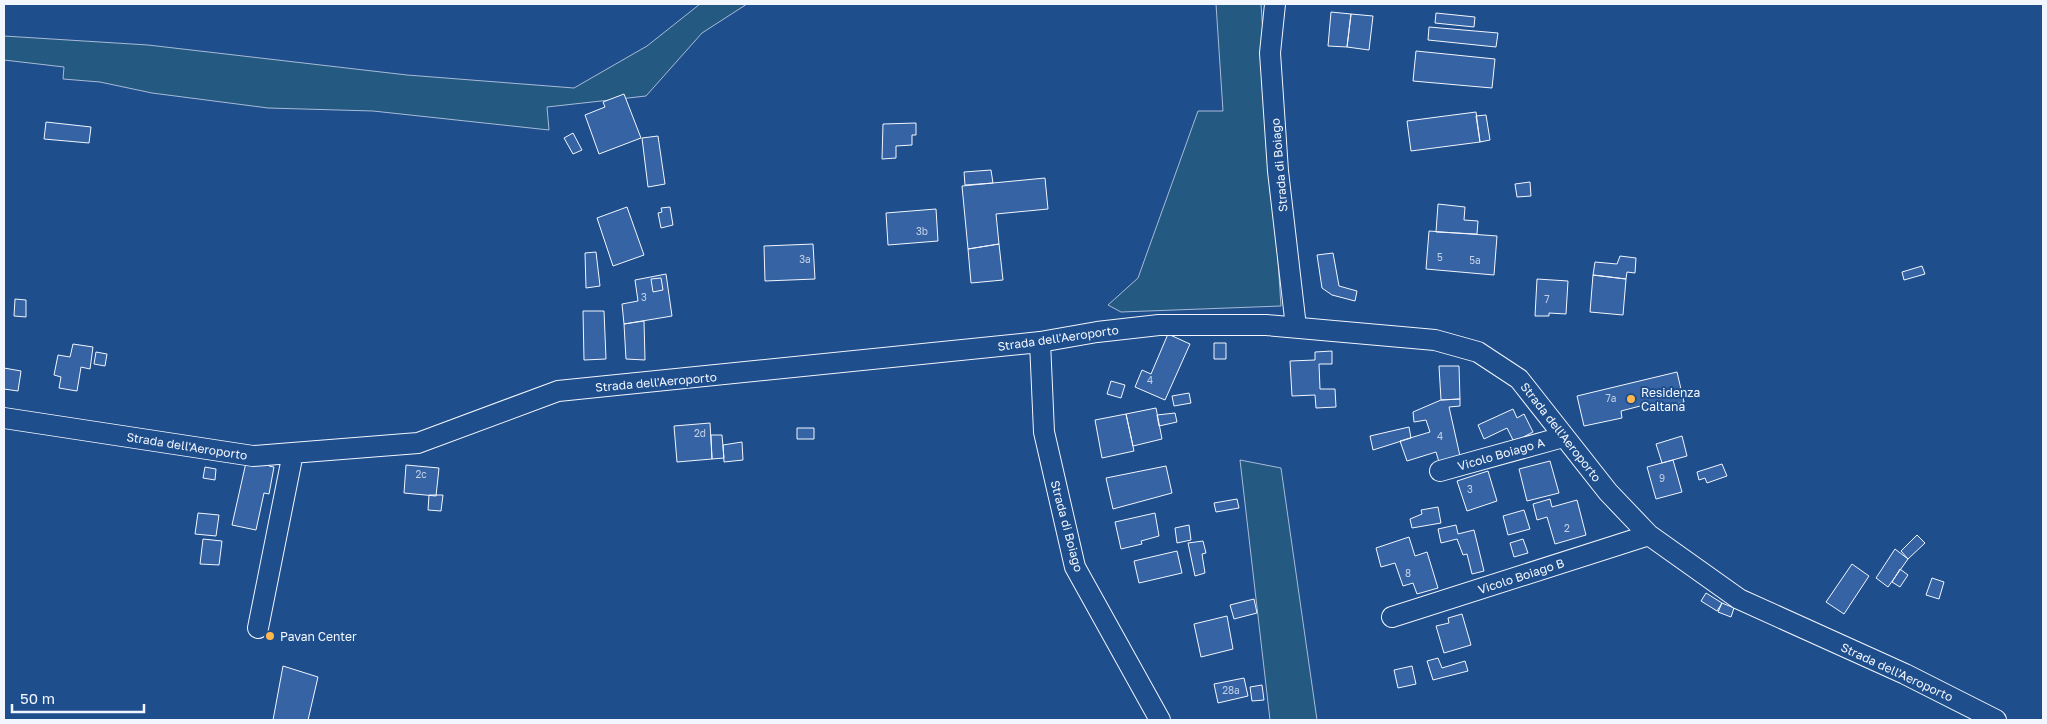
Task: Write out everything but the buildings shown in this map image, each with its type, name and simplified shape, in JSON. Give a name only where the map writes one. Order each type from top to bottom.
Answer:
[{"type":"street","name":"Strada di Boiago","points":[[1275,4],[1270,53],[1278,171],[1296,327]]},
{"type":"street","name":"Strada dell'Aeroporto","points":[[4,418],[253,456],[418,443],[558,391],[1040,342],[1096,332],[1159,326],[1266,325],[1435,340],[1478,352],[1519,379],[1608,492],[1649,535],[1739,599],[1905,674],[1996,720]]},
{"type":"street","name":"Strada di Boiago","points":[[1040,342],[1044,432],[1075,567],[1160,720]]},
{"type":"street","name":"Vicolo Boiago A","points":[[1440,471],[1563,437]]},
{"type":"street","points":[[258,628],[293,453]]},
{"type":"street","name":"Vicolo Boiago B","points":[[1392,617],[1649,535]]},
{"type":"shaded area","points":[[700,4],[747,4],[702,33],[646,96],[547,107],[549,130],[373,111],[268,108],[152,93],[100,82],[63,79],[64,67],[4,60],[4,36],[148,45],[407,75],[574,88],[647,46]]},
{"type":"shaded area","points":[[1216,4],[1261,4],[1281,306],[1121,312],[1108,305],[1138,278],[1198,111],[1223,111]]},
{"type":"shaded area","points":[[1240,460],[1281,468],[1317,720],[1270,720]]},
{"type":"place","name":"Residenza Caltana","points":[[1631,399]]},
{"type":"place","name":"Pavan Center","points":[[270,636]]}]
